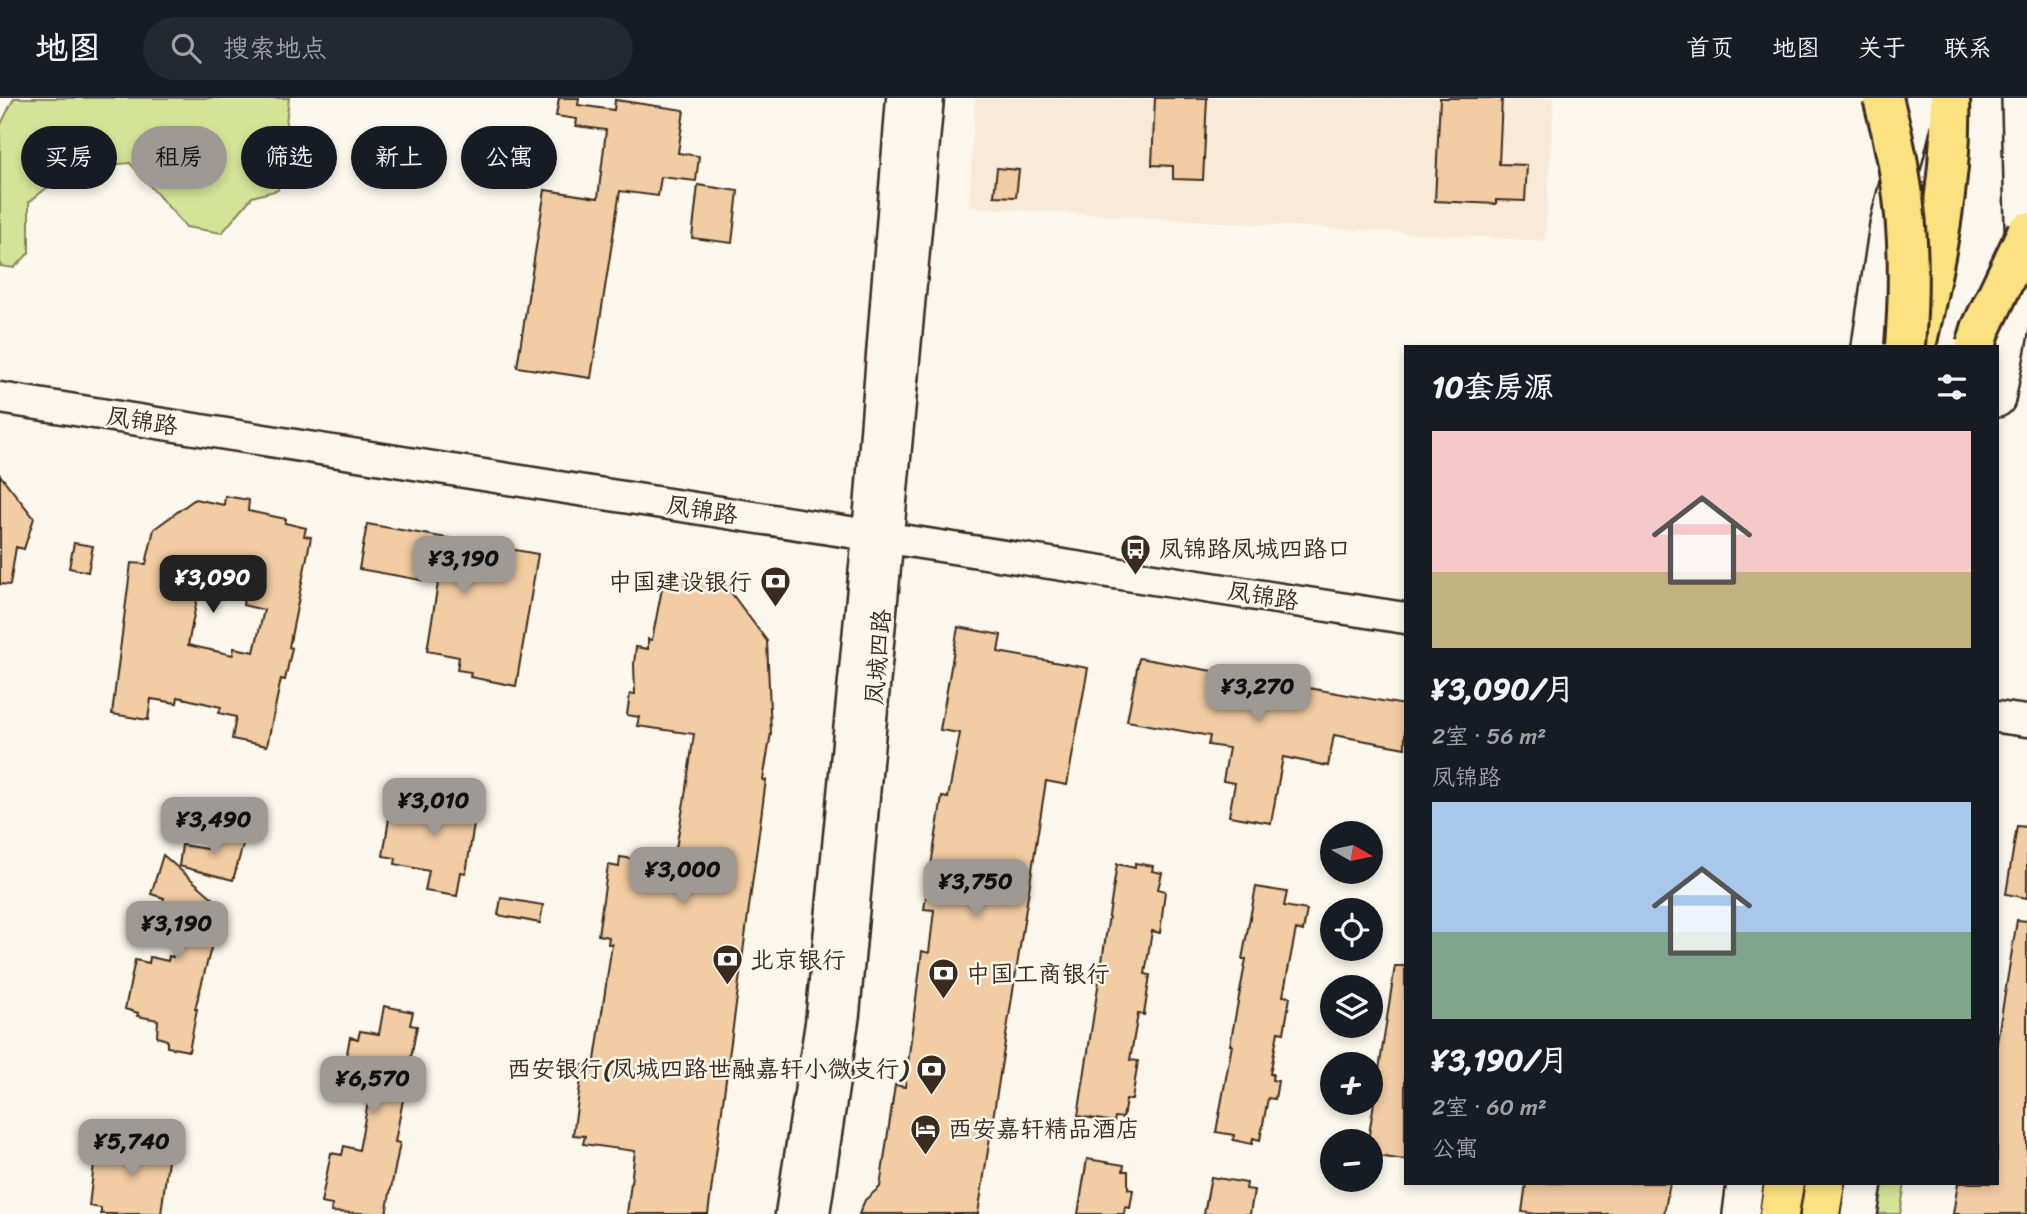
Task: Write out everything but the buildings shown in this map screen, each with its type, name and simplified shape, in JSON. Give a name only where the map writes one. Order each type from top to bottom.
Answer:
[{"type":"main road","points":[[1883,98],[1897,149],[1908,220],[1910,291],[1905,345]]},
{"type":"main road","points":[[1870,345],[1888,225],[1919,98]]},
{"type":"main road","points":[[1916,345],[1940,231],[1951,124],[1950,98]]},
{"type":"main road","points":[[1999,389],[2024,259],[2020,98]]},
{"type":"main road","points":[[1976,345],[2027,232]]},
{"type":"main road","points":[[1741,1214],[1745,1185]]},
{"type":"main road","points":[[1779,1214],[1784,1185]]},
{"type":"main road","points":[[1820,1214],[1825,1185]]},
{"type":"main road","points":[[1859,1214],[1864,1185]]},
{"type":"street","name":"凤城四路","points":[[814,1214],[844,1014],[878,536],[902,98]]},
{"type":"street","name":"凤城四路","points":[[791,1214],[821,1023],[928,98]]},
{"type":"street","name":"凤锦路","points":[[0,398],[1404,618]]},
{"type":"street","points":[[1999,717],[2027,721]]},
{"type":"shaded area","points":[[975,98],[1554,98],[1545,241],[969,207]]},
{"type":"green space","points":[[14,98],[289,98],[286,126],[241,126],[241,189],[278,190],[252,197],[222,233],[186,227],[153,189],[227,189],[227,126],[131,126],[131,164],[117,164],[117,126],[21,126],[21,189],[45,189],[29,202],[29,253],[14,268],[0,266],[0,126]]},
{"type":"green space","points":[[1851,1185],[1905,1185],[1900,1214],[1846,1214]]},
{"type":"place","name":"凤锦路凤城四路口","points":[[1136,576]]},
{"type":"place","name":"中国建设银行","points":[[775,609]]},
{"type":"place","name":"北京银行","points":[[727,987]]},
{"type":"place","name":"中国工商银行","points":[[943,1001]]},
{"type":"place","name":"西安银行(凤城四路世融嘉轩小微支行)","points":[[931,1096]]},
{"type":"place","name":"西安嘉轩精品酒店","points":[[925,1156]]}]
